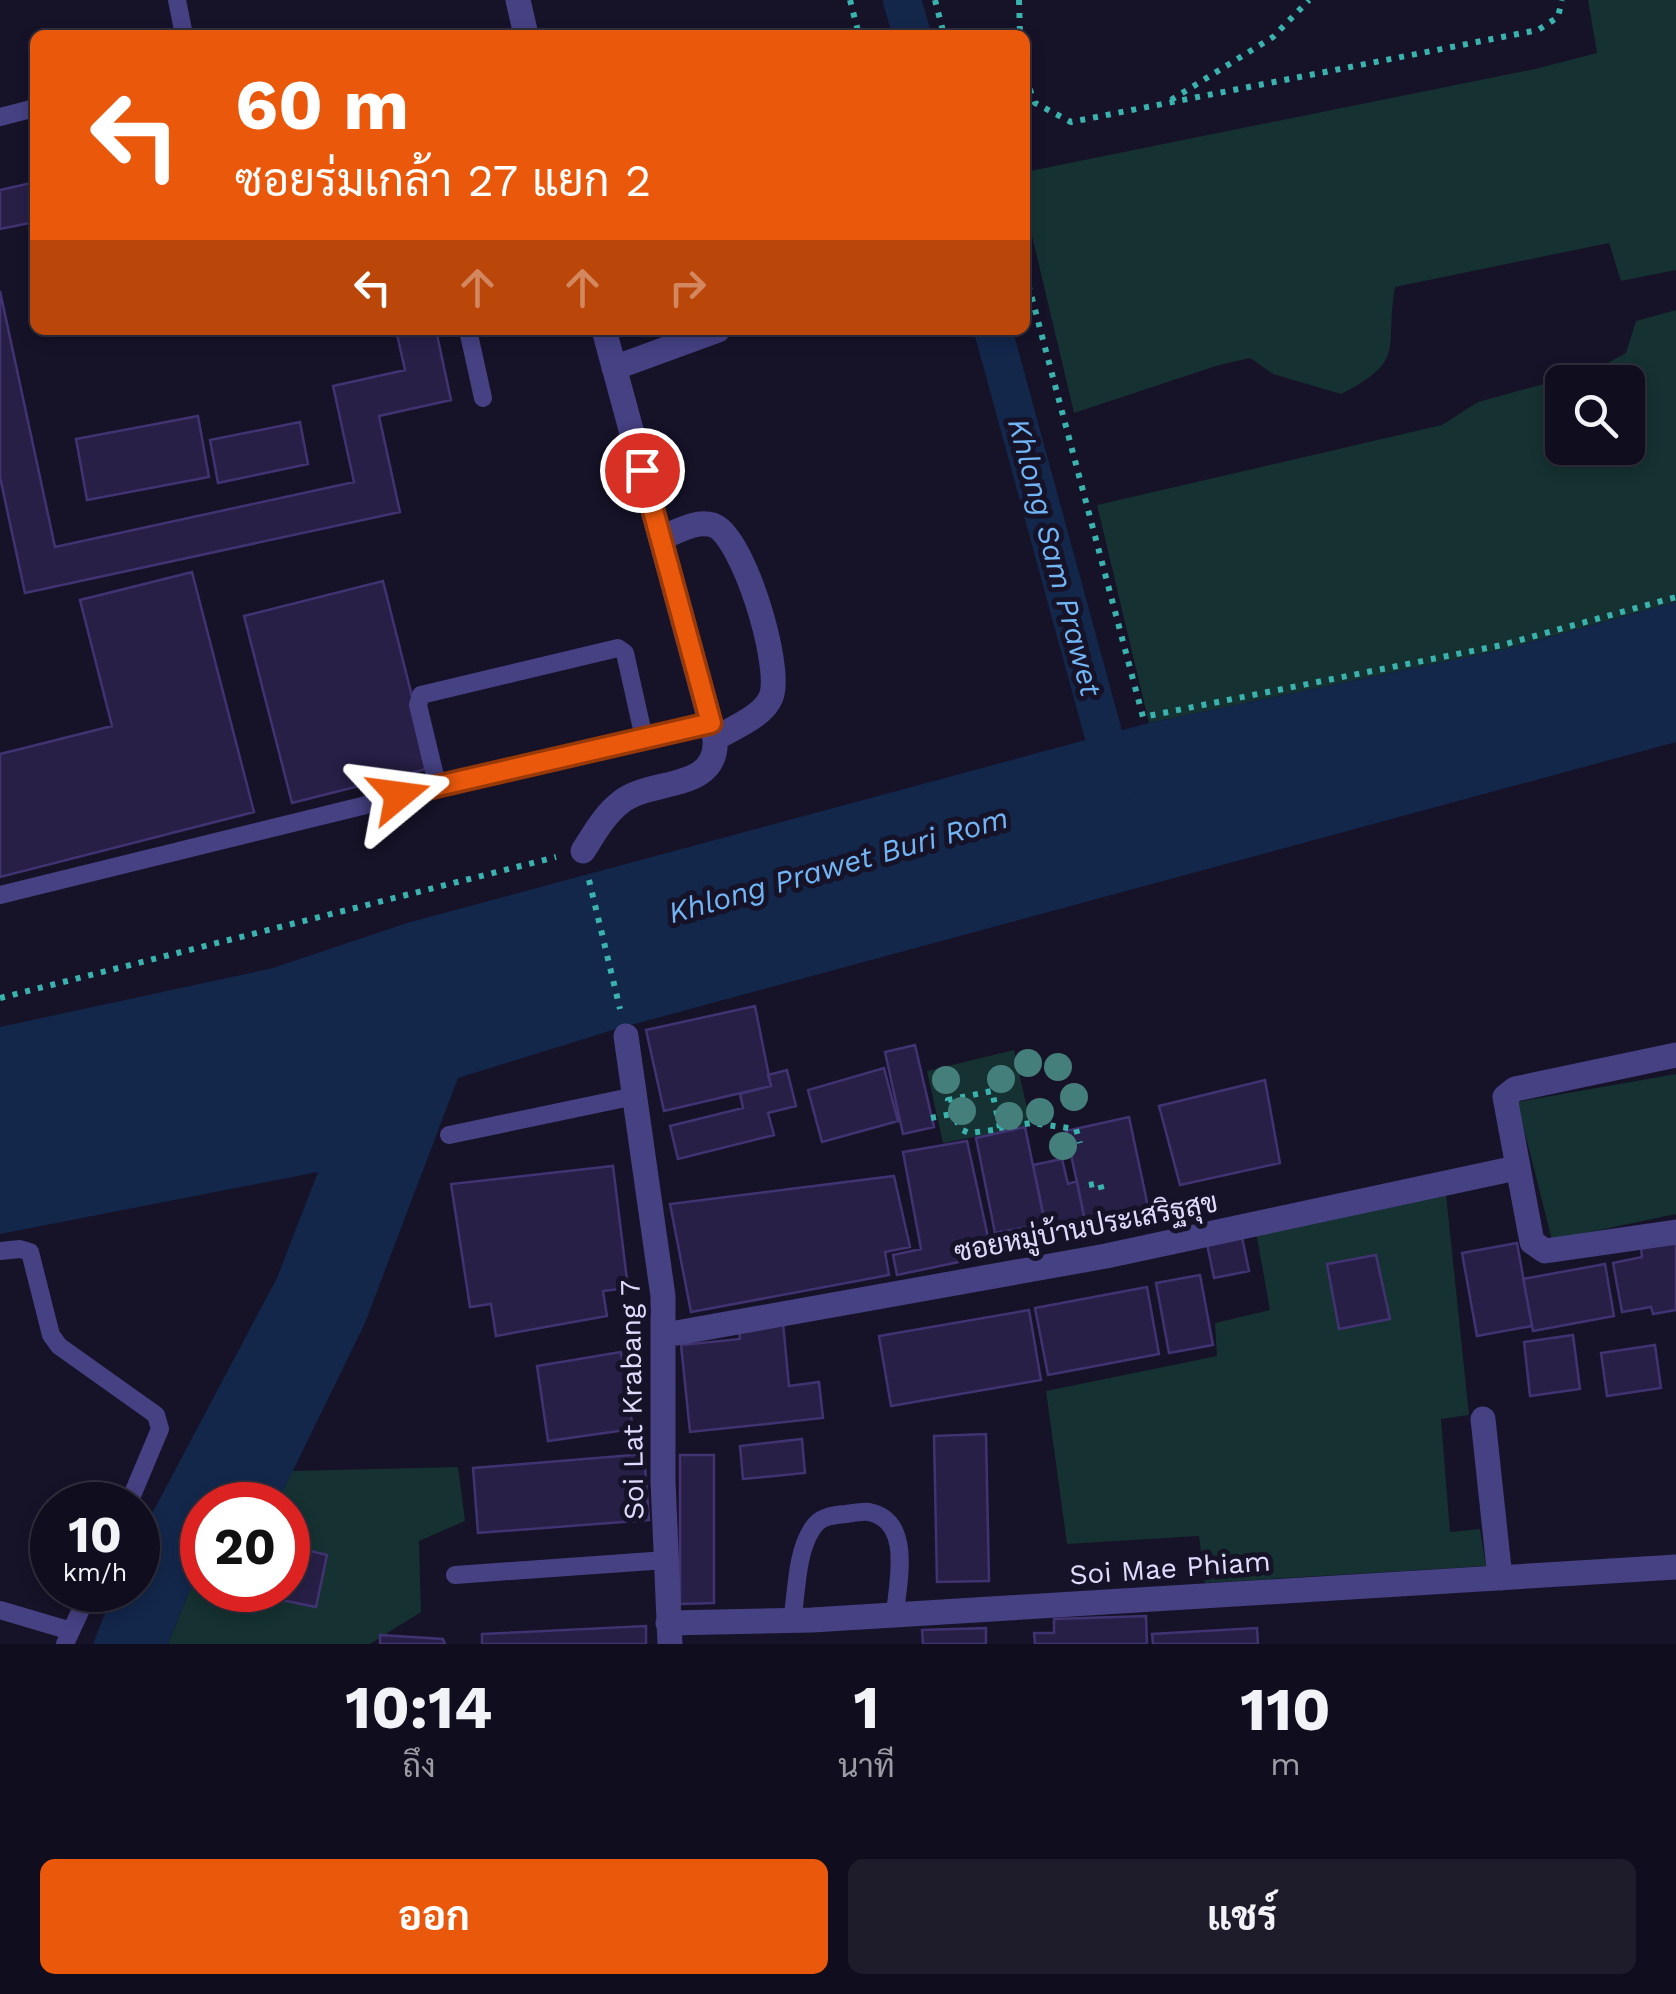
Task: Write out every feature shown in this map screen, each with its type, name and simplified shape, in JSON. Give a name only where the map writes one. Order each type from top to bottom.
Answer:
[{"type":"street","points":[[518,0],[525,30]]},
{"type":"street","points":[[582,850],[622,801],[690,779],[716,754],[605,335]]},
{"type":"street","points":[[614,368],[704,335]]},
{"type":"street","points":[[660,538],[698,523],[716,526],[730,539],[756,598],[771,652],[774,679],[770,699],[758,712],[713,731]]},
{"type":"street","name":"Soi Lat Krabang 7","points":[[626,1036],[664,1296],[669,1634]]},
{"type":"street","points":[[1676,1055],[1506,1092],[1516,1168],[1536,1248],[1545,1252],[1676,1232]]},
{"type":"street","name":"ซอยหมู่บ้านประเสริฐสุข","points":[[665,1335],[1106,1256],[1516,1168]]},
{"type":"street","points":[[1483,1419],[1500,1578]]},
{"type":"street","name":"Soi Mae Phiam","points":[[669,1634],[792,1620],[1676,1567]]},
{"type":"lane","points":[[178,0],[183,30]]},
{"type":"lane","points":[[0,117],[30,109]]},
{"type":"lane","points":[[469,335],[484,398]]},
{"type":"lane","points":[[436,784],[418,704],[421,695],[618,648],[625,653],[644,738]]},
{"type":"lane","points":[[0,895],[362,806],[436,784],[644,738],[713,731]]},
{"type":"lane","points":[[449,1135],[635,1096]]},
{"type":"lane","points":[[0,1251],[30,1252],[51,1335],[59,1346],[156,1415],[160,1429],[138,1482]]},
{"type":"lane","points":[[792,1620],[804,1543],[815,1524],[832,1514],[870,1512],[895,1531],[900,1550],[895,1615]]},
{"type":"lane","points":[[456,1575],[666,1560]]},
{"type":"lane","points":[[0,1610],[68,1638],[80,1612]]},
{"type":"path","points":[[850,0],[859,30]]},
{"type":"path","points":[[935,0],[943,30]]},
{"type":"path","points":[[1019,0],[1020,30]]},
{"type":"path","points":[[1166,103],[1272,37],[1309,0]]},
{"type":"path","points":[[1030,88],[1036,103],[1071,122],[1538,30],[1558,18],[1562,0]]},
{"type":"path","points":[[1030,291],[1144,716],[1502,646],[1676,597]]},
{"type":"path","points":[[0,998],[582,850],[626,1036]]},
{"type":"path","points":[[995,1131],[992,1090],[948,1100],[960,1129],[970,1133],[995,1131],[1031,1123],[1076,1129],[1080,1144]]},
{"type":"path","points":[[931,1118],[952,1114]]},
{"type":"path","points":[[1089,1185],[1100,1183],[1102,1192]]},
{"type":"green space","points":[[1588,0],[1676,0],[1676,270],[1621,281],[1609,243],[1395,287],[1391,340],[1385,362],[1341,394],[1273,374],[1250,358],[1074,413],[1030,227],[1030,171],[1535,69],[1597,53]]},
{"type":"green space","points":[[1676,310],[1676,602],[1506,649],[1149,723],[1097,505],[1442,425],[1478,402],[1545,384],[1545,465],[1645,465],[1645,365],[1604,365],[1626,353],[1636,321]]},
{"type":"green space","points":[[1014,1050],[1031,1126],[943,1143],[927,1071]]},
{"type":"green space","points":[[1676,1074],[1676,1214],[1552,1240],[1517,1102]]},
{"type":"green space","points":[[1446,1194],[1469,1415],[1441,1419],[1450,1532],[1480,1529],[1486,1566],[1205,1583],[1199,1536],[1067,1544],[1046,1391],[1217,1356],[1215,1323],[1270,1310],[1256,1232]]},
{"type":"green space","points":[[458,1467],[465,1521],[419,1541],[421,1612],[370,1644],[168,1644],[181,1612],[310,1612],[310,1482],[287,1482],[292,1471]]},
{"type":"water","name":"Khlong Prawet Buri Rom","points":[[1676,602],[1676,742],[616,1029],[458,1078],[365,1323],[287,1482],[180,1482],[181,1612],[168,1644],[93,1644],[105,1612],[160,1612],[160,1499],[277,1278],[318,1172],[0,1234],[0,1027],[273,968],[407,923],[1149,723],[1506,649]]},
{"type":"building","points":[[30,183],[30,223],[0,229],[0,190]]},
{"type":"building","points":[[0,291],[55,547],[354,482],[333,386],[405,370],[397,335],[437,335],[451,400],[379,416],[400,512],[25,593],[0,477]]},
{"type":"building","points":[[198,416],[209,477],[87,500],[76,439]]},
{"type":"building","points":[[300,422],[308,464],[218,483],[210,440]]},
{"type":"building","points":[[192,572],[254,812],[0,877],[0,754],[112,726],[80,600]]},
{"type":"building","points":[[383,581],[430,768],[292,803],[244,616]]},
{"type":"building","points":[[755,1006],[771,1086],[664,1111],[646,1030]]},
{"type":"building","points":[[915,1045],[934,1127],[903,1134],[885,1052]]},
{"type":"building","points":[[884,1068],[898,1121],[822,1142],[808,1090]]},
{"type":"building","points":[[787,1070],[796,1106],[768,1113],[774,1135],[678,1159],[670,1126],[743,1108],[740,1094],[771,1086],[768,1075]]},
{"type":"building","points":[[1265,1080],[1280,1163],[1180,1185],[1159,1106]]},
{"type":"building","points":[[1129,1117],[1150,1216],[1087,1230],[1066,1131]]},
{"type":"building","points":[[1025,1127],[1045,1224],[995,1233],[976,1138]]},
{"type":"building","points":[[967,1141],[992,1255],[897,1275],[893,1255],[921,1249],[903,1152]]},
{"type":"building","points":[[1062,1159],[1068,1184],[1077,1181],[1085,1222],[1047,1231],[1033,1165]]},
{"type":"building","points":[[613,1166],[628,1288],[603,1291],[607,1316],[496,1336],[491,1304],[470,1307],[451,1184]]},
{"type":"building","points":[[894,1176],[910,1247],[885,1252],[889,1275],[691,1312],[670,1204]]},
{"type":"building","points":[[1045,1224],[1049,1243],[999,1253],[995,1233]]},
{"type":"building","points":[[1242,1237],[1249,1271],[1214,1278],[1207,1244]]},
{"type":"building","points":[[1676,1242],[1676,1310],[1653,1314],[1651,1307],[1622,1312],[1613,1263],[1642,1257],[1641,1248]]},
{"type":"building","points":[[1517,1243],[1532,1326],[1477,1336],[1462,1253]]},
{"type":"building","points":[[1376,1255],[1390,1319],[1339,1329],[1327,1264]]},
{"type":"building","points":[[1605,1264],[1614,1316],[1533,1331],[1523,1279]]},
{"type":"building","points":[[1200,1275],[1213,1345],[1169,1353],[1156,1283]]},
{"type":"building","points":[[1147,1287],[1159,1354],[1048,1375],[1035,1308]]},
{"type":"building","points":[[1029,1310],[1041,1380],[891,1406],[879,1336]]},
{"type":"building","points":[[783,1323],[789,1386],[819,1382],[823,1418],[690,1432],[681,1345],[740,1339],[739,1328]]},
{"type":"building","points":[[1573,1335],[1580,1389],[1530,1396],[1524,1342]]},
{"type":"building","points":[[1655,1345],[1661,1388],[1607,1396],[1601,1353]]},
{"type":"building","points":[[621,1352],[633,1429],[548,1441],[537,1366]]},
{"type":"building","points":[[986,1434],[989,1581],[937,1582],[934,1436]]},
{"type":"building","points":[[802,1439],[805,1473],[743,1479],[740,1446]]},
{"type":"building","points":[[644,1454],[649,1520],[478,1533],[473,1468]]},
{"type":"building","points":[[680,1455],[714,1455],[714,1603],[680,1604]]},
{"type":"building","points":[[310,1551],[327,1555],[316,1607],[310,1606]]},
{"type":"building","points":[[1146,1616],[1147,1644],[1035,1644],[1034,1633],[1054,1633],[1054,1619]]},
{"type":"building","points":[[646,1626],[646,1644],[482,1644],[482,1634]]},
{"type":"building","points":[[986,1628],[986,1644],[923,1644],[922,1630]]},
{"type":"building","points":[[1257,1628],[1258,1644],[1153,1644],[1152,1634]]},
{"type":"building","points":[[380,1635],[443,1639],[445,1644],[380,1644]]},
{"type":"waterway","name":"Khlong Sam Prawet","points":[[902,0],[911,30]]},
{"type":"waterway","name":"Khlong Sam Prawet","points":[[994,335],[1117,784]]},
{"type":"route","points":[[399,795],[711,723],[642,470]]}]
